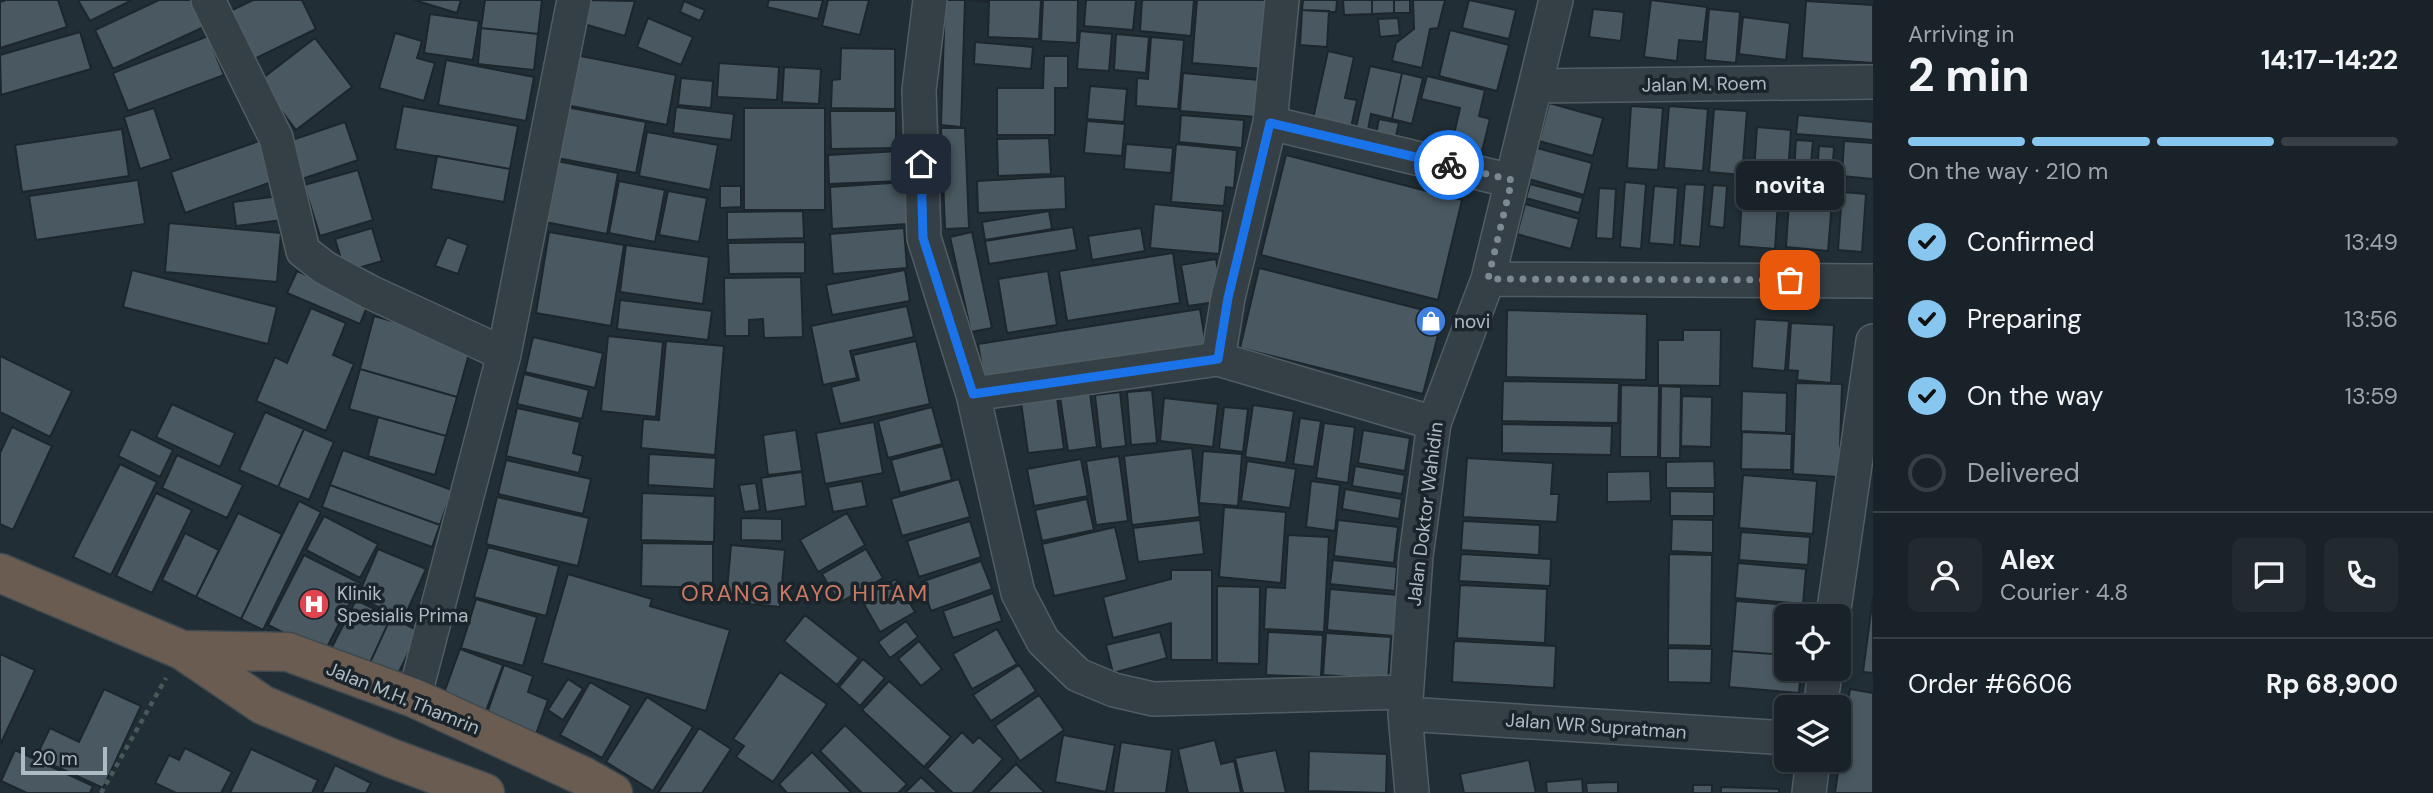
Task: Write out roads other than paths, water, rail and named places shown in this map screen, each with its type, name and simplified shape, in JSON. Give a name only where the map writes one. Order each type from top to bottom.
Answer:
[{"type":"highway","name":"Jalan M.H. Thamrin","points":[[0,573],[182,650],[263,705],[391,758],[485,793]]},
{"type":"highway","name":"Jalan M.H. Thamrin","points":[[182,650],[288,652],[414,698],[583,776],[613,793]]},
{"type":"street","points":[[208,0],[276,138],[303,251],[325,268],[370,292],[504,354]]},
{"type":"street","points":[[414,698],[504,354],[573,0]]},
{"type":"street","name":"Jalan WR Supratman","points":[[930,0],[919,90],[923,238],[973,394],[1018,593],[1043,641],[1078,675],[1114,690],[1153,699],[1405,703],[1774,737]]},
{"type":"street","points":[[1218,359],[1228,298],[1270,123],[1282,0]]},
{"type":"street","name":"Jalan Doktor Wahidin","points":[[1412,793],[1405,703],[1416,556],[1434,423],[1488,279],[1556,0]]},
{"type":"street","name":"Jalan M. Roem","points":[[1535,86],[1873,82]]},
{"type":"street","points":[[1270,123],[1512,180]]},
{"type":"street","points":[[1488,279],[1873,281]]},
{"type":"street","points":[[1835,604],[1873,341]]},
{"type":"street","points":[[973,394],[1218,359],[1434,423]]},
{"type":"street","points":[[1810,793],[1812,772]]},
{"type":"place","name":"novita","points":[[1790,280]]},
{"type":"place","name":"novi","points":[[1431,321]]},
{"type":"place","name":"Klinik Spesialis Prima","points":[[314,604]]},
{"type":"district","name":"ORANG KAYO HITAM","points":[[805,593]]}]
